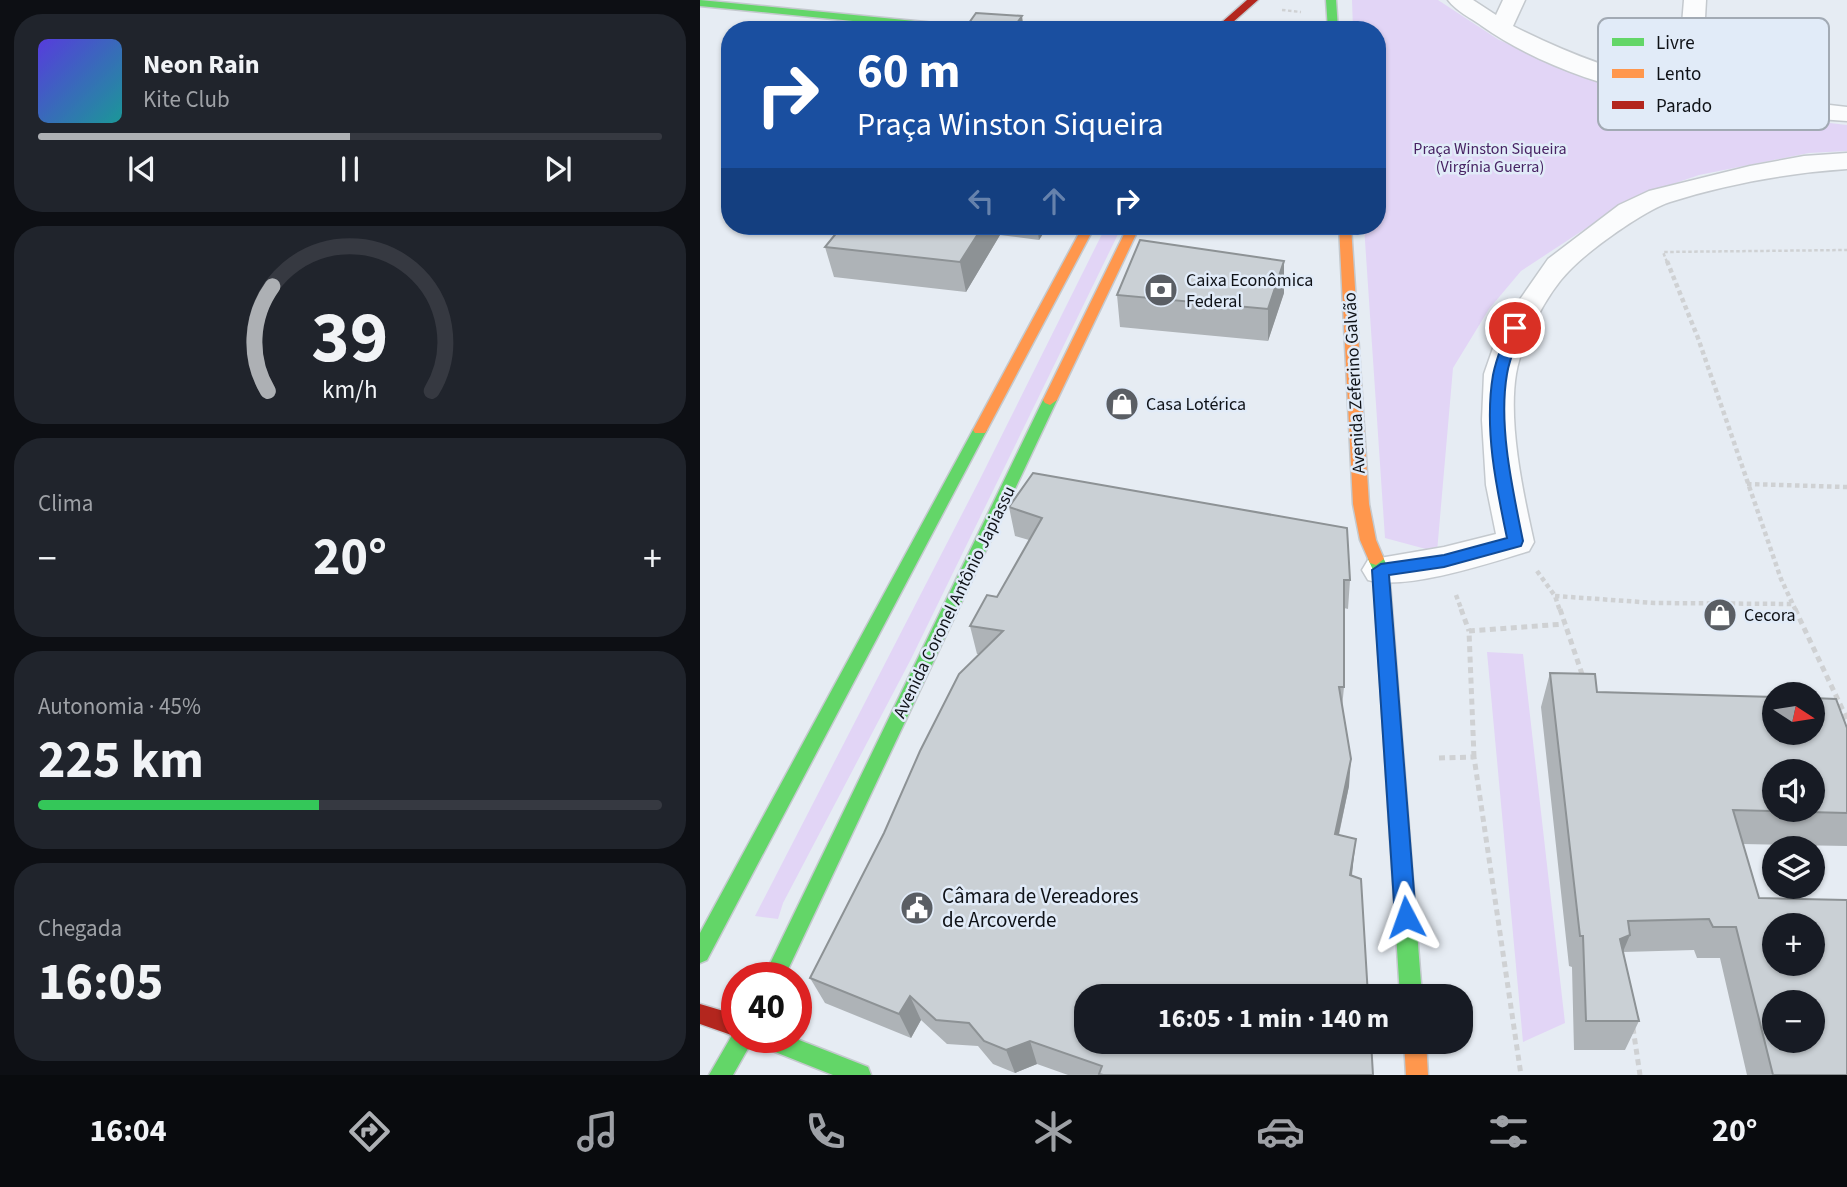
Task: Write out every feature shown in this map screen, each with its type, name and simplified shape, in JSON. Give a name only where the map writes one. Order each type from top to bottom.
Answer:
[{"type":"street","points":[[1229,21],[1253,0]]},
{"type":"street","points":[[1251,21],[1272,0]]},
{"type":"street","points":[[1331,0],[1332,21]]},
{"type":"street","points":[[1459,0],[1500,30],[1579,65],[1598,70]]},
{"type":"street","points":[[1500,30],[1514,0]]},
{"type":"street","points":[[1694,18],[1695,0]]},
{"type":"street","points":[[702,3],[885,21]]},
{"type":"street","points":[[1829,112],[1847,114]]},
{"type":"street","points":[[1368,550],[1444,561],[1516,541],[1504,485],[1499,420],[1500,374],[1515,328],[1558,265],[1629,211],[1649,201],[1750,174],[1804,164],[1847,161]]},
{"type":"street","points":[[700,953],[1084,235]]},
{"type":"street","name":"Avenida Coronel Antônio Japiassu","points":[[781,962],[1021,477],[1130,235]]},
{"type":"street","name":"Avenida Zeferino Galvão","points":[[1346,235],[1361,504],[1394,761],[1410,984]]},
{"type":"street","points":[[700,1014],[721,1021]]},
{"type":"street","points":[[720,1075],[734,1053]]},
{"type":"street","points":[[805,1053],[860,1075]]},
{"type":"street","points":[[1416,1054],[1417,1075]]},
{"type":"path","points":[[1847,250],[1662,252],[1698,338],[1781,579],[1847,719]]},
{"type":"path","points":[[1747,484],[1847,487]]},
{"type":"path","points":[[1516,541],[1555,596],[1585,682]]},
{"type":"path","points":[[1555,596],[1655,603],[1793,604]]},
{"type":"path","points":[[1521,1075],[1474,757],[1469,631],[1564,624]]},
{"type":"path","points":[[1394,761],[1474,757]]},
{"type":"path","points":[[1631,1015],[1640,1075]]},
{"type":"green space","name":"Praça Winston Siqueira (Virgínia Guerra)","points":[[1352,0],[1438,0],[1499,40],[1598,80],[1598,130],[1829,130],[1829,123],[1847,125],[1847,151],[1809,153],[1699,175],[1632,198],[1521,271],[1489,309],[1453,368],[1437,552],[1385,538],[1365,235],[1386,235],[1386,21],[1353,21]]},
{"type":"green space","points":[[1102,235],[1118,235],[911,659],[783,903],[778,919],[755,916],[979,481]]},
{"type":"green space","points":[[1487,652],[1523,654],[1565,1023],[1523,1042]]},
{"type":"building","points":[[976,13],[1022,16],[1018,21],[970,21]]},
{"type":"building","points":[[835,235],[977,235],[960,262],[825,247]]},
{"type":"building","points":[[1140,240],[1284,261],[1268,309],[1117,295]]},
{"type":"building","points":[[1033,473],[1347,528],[1350,580],[1344,580],[1344,687],[1339,687],[1351,759],[1335,834],[1356,839],[1350,875],[1361,879],[1367,984],[1074,984],[1074,1054],[1372,1054],[1373,1075],[1103,1075],[1099,1074],[1102,1066],[1030,1041],[1006,1050],[984,1041],[969,1023],[936,1020],[910,996],[899,1014],[812,979],[959,674],[1003,631],[970,626],[987,595],[997,597],[1042,518],[1009,507]]},
{"type":"building","points":[[1550,673],[1595,674],[1597,692],[1762,697],[1762,746],[1825,746],[1825,699],[1836,699],[1847,728],[1847,813],[1825,812],[1825,759],[1762,759],[1762,811],[1733,810],[1759,898],[1847,900],[1847,1075],[1773,1075],[1768,1053],[1825,1053],[1825,990],[1762,990],[1762,1031],[1736,927],[1713,927],[1709,919],[1628,921],[1630,935],[1620,939],[1639,1021],[1586,1021],[1583,936],[1580,936]]},
{"type":"traffic: fast","points":[[1331,0],[1332,21]]},
{"type":"traffic: fast","points":[[700,3],[884,21]]},
{"type":"traffic: fast","points":[[781,962],[1050,400]]},
{"type":"traffic: fast","points":[[700,953],[980,430]]},
{"type":"traffic: fast","points":[[1376,559],[1381,570],[1410,984]]},
{"type":"traffic: fast","points":[[720,1075],[734,1053]]},
{"type":"traffic: fast","points":[[805,1053],[860,1075]]},
{"type":"traffic: slow","points":[[980,430],[1084,235]]},
{"type":"traffic: slow","points":[[1050,400],[1130,235]]},
{"type":"traffic: slow","points":[[1346,235],[1361,504],[1368,540],[1376,559]]},
{"type":"traffic: slow","points":[[1416,1054],[1417,1075]]},
{"type":"traffic: jam","points":[[1228,21],[1253,0]]},
{"type":"traffic: jam","points":[[700,1014],[721,1021]]},
{"type":"place","name":"Caixa Econômica Federal","points":[[1161,290]]},
{"type":"place","name":"Casa Lotérica","points":[[1122,404]]},
{"type":"place","name":"Cecora","points":[[1720,615]]},
{"type":"place","name":"Câmara de Vereadores de Arcoverde","points":[[917,908]]},
{"type":"route","points":[[1406,917],[1381,570],[1444,561],[1516,541],[1504,485],[1499,420],[1500,374],[1515,328]]}]
